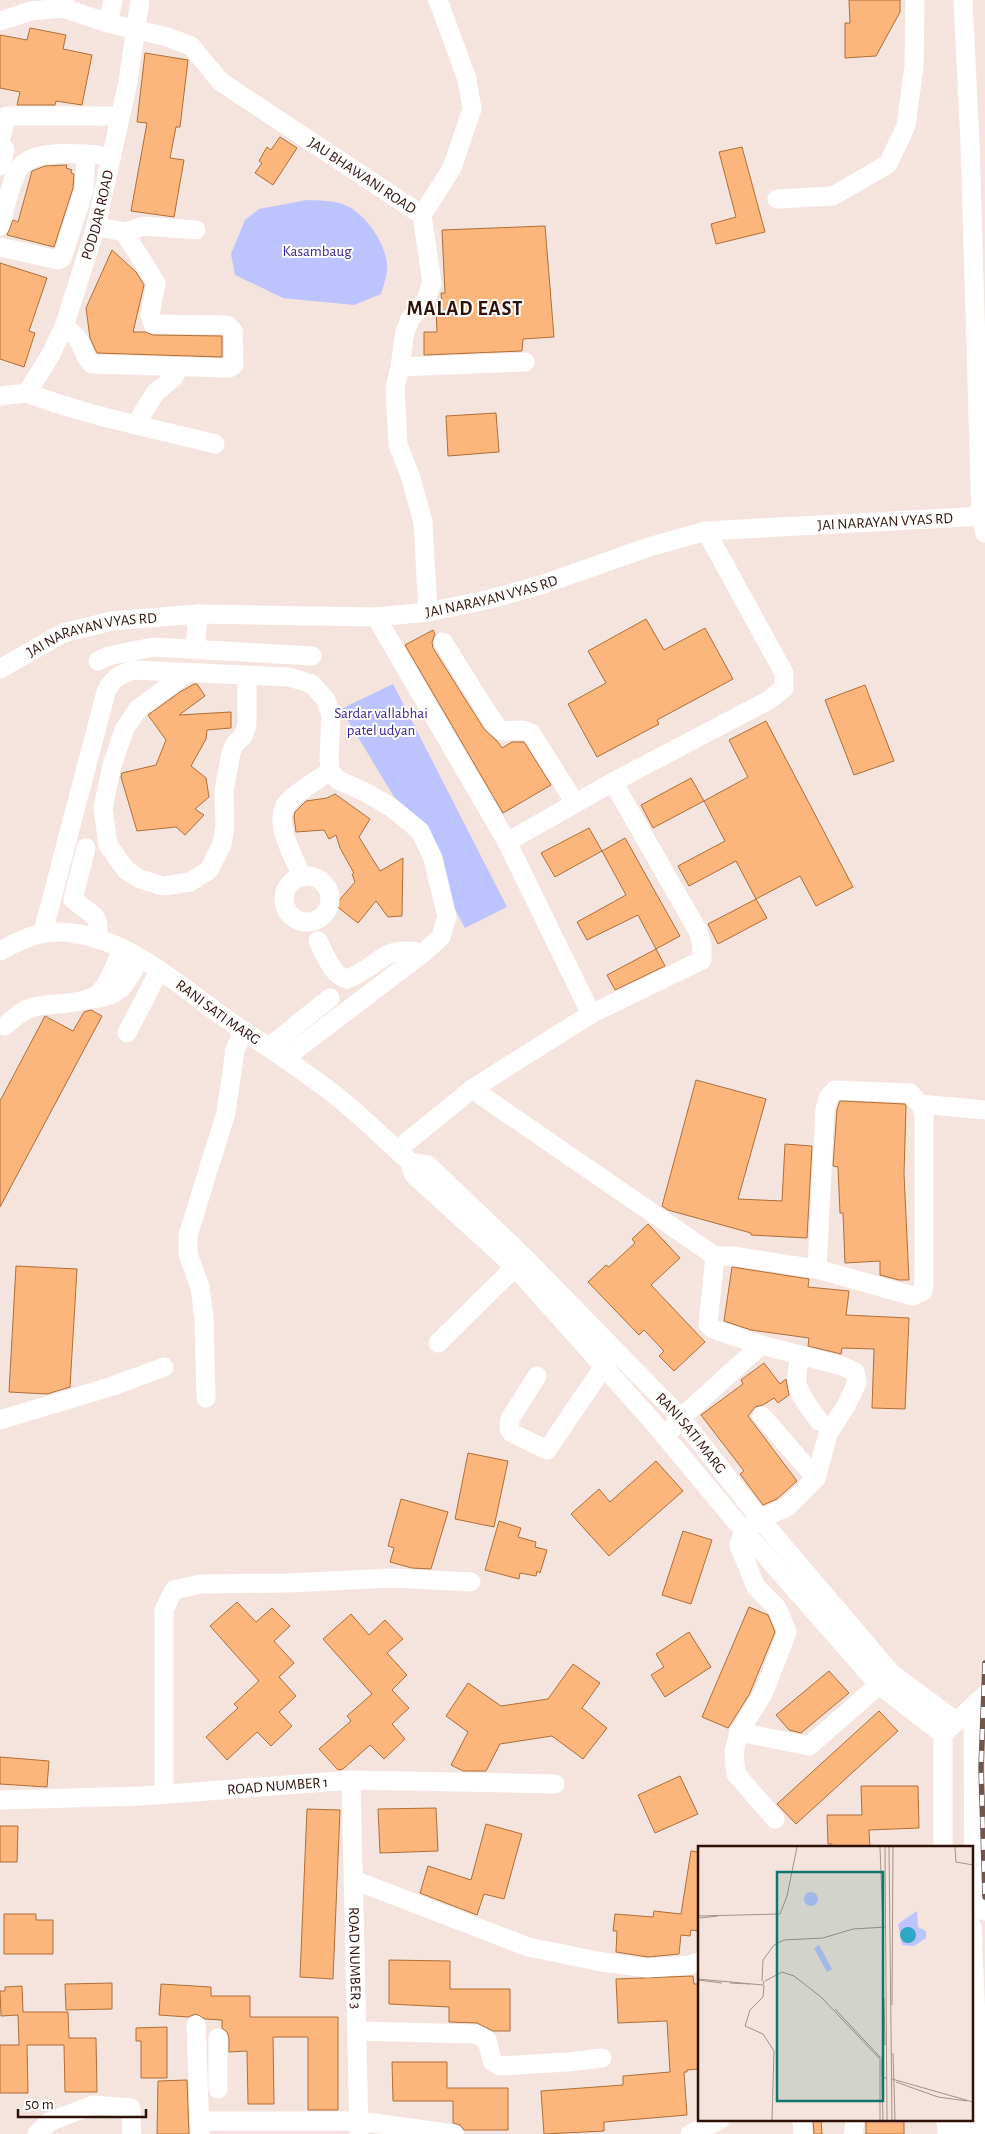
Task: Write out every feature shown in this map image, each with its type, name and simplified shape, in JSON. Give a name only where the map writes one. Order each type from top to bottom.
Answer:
[{"type":"street","points":[[108,23],[113,0]]},
{"type":"street","name":"PODDAR ROAD","points":[[27,394],[52,354],[64,326],[84,258],[96,226],[128,82],[140,0]]},
{"type":"street","points":[[422,215],[452,168],[472,109],[467,79],[438,0]]},
{"type":"street","points":[[777,198],[833,196],[888,164],[906,126],[914,67],[915,0]]},
{"type":"street","points":[[963,0],[970,143],[979,248],[984,522]]},
{"type":"street","points":[[0,21],[31,11],[64,4]]},
{"type":"street","name":"JAU BHAWANI ROAD","points":[[64,4],[108,23],[167,37],[191,46],[221,82],[422,215],[432,283],[425,302],[410,319],[405,332],[395,388],[398,445],[410,475],[423,522],[428,612]]},
{"type":"street","points":[[0,166],[5,150],[0,141],[3,110],[120,116]]},
{"type":"street","points":[[0,247],[58,260],[62,258],[84,190],[86,154]]},
{"type":"street","points":[[0,226],[18,170],[28,160],[39,155],[86,154],[111,156]]},
{"type":"street","points":[[0,236],[3,242],[54,254],[60,253],[80,192],[81,176],[79,172]]},
{"type":"street","points":[[96,226],[124,232],[144,226],[196,230]]},
{"type":"street","points":[[64,326],[76,334],[88,360],[92,364],[229,368],[234,365],[233,331],[227,325],[153,324],[150,314],[156,283],[124,232]]},
{"type":"street","points":[[65,251],[84,258]]},
{"type":"street","points":[[400,367],[525,362]]},
{"type":"street","points":[[136,424],[155,393],[172,378],[180,367]]},
{"type":"street","points":[[0,396],[27,394],[66,408],[215,444]]},
{"type":"street","name":"JAI NARAYAN VYAS RD","points":[[0,669],[63,633],[112,621],[198,614],[376,617],[428,612],[486,600],[541,585],[649,547],[706,531],[984,522]]},
{"type":"street","points":[[507,842],[613,782],[769,700],[784,688],[784,673],[706,531]]},
{"type":"street","points":[[195,650],[198,614]]},
{"type":"street","points":[[376,617],[507,842],[591,1014]]},
{"type":"street","points":[[443,642],[494,723],[502,731],[523,730],[531,733],[575,803]]},
{"type":"street","points":[[98,661],[108,656],[153,647],[312,656]]},
{"type":"street","points":[[43,932],[106,692],[112,681],[132,670],[289,677],[312,684],[326,700],[331,716],[330,771],[338,780],[363,791],[391,807],[420,831],[434,858],[447,917],[441,937],[423,953],[285,1058]]},
{"type":"street","points":[[188,672],[138,708],[125,728],[112,765],[103,808],[108,845],[126,870],[140,879],[163,886],[190,882],[208,870],[222,844],[225,827],[224,790],[231,753],[235,744],[243,736],[247,725],[248,675]]},
{"type":"street","points":[[302,877],[284,835],[282,822],[285,806],[290,799],[330,771]]},
{"type":"street","points":[[403,1156],[472,1089],[591,1014],[702,960],[702,946],[698,931],[613,782]]},
{"type":"street","points":[[86,848],[73,899],[95,915],[98,929],[97,938]]},
{"type":"street","name":"RANI SATI MARG","points":[[0,951],[24,938],[43,932],[71,933],[97,938],[122,949],[159,971],[332,1092],[403,1156],[428,1164],[519,1262],[603,1366],[666,1437],[744,1531],[805,1586]]},
{"type":"street","points":[[318,941],[334,972],[340,977],[347,979],[392,951],[407,950],[423,953]]},
{"type":"street","points":[[88,1000],[100,992],[111,975],[122,949]]},
{"type":"street","points":[[5,1026],[22,1012],[34,1007],[107,998],[126,984],[139,959]]},
{"type":"street","points":[[127,1033],[159,971]]},
{"type":"street","points":[[269,1047],[330,998]]},
{"type":"street","points":[[206,1398],[204,1318],[200,1287],[188,1254],[188,1235],[226,1113],[235,1050],[243,1031]]},
{"type":"street","points":[[472,1089],[715,1256],[732,1256],[817,1268],[913,1296],[923,1290],[924,1282],[924,1113],[920,1104],[910,1093],[835,1090],[828,1098],[817,1268]]},
{"type":"street","points":[[920,1104],[985,1110]]},
{"type":"street","points":[[715,1256],[708,1324],[713,1329],[761,1345],[842,1366],[855,1372],[857,1383],[847,1404],[828,1434],[816,1478],[786,1507],[760,1519],[744,1531],[739,1545],[756,1587],[777,1608],[787,1632],[764,1692],[739,1732],[734,1752],[736,1774],[775,1819]]},
{"type":"street","points":[[438,1342],[519,1262]]},
{"type":"street","name":"RANI SATI MARG","points":[[519,1262],[615,1350],[681,1418],[760,1519],[805,1586],[885,1680],[950,1728]]},
{"type":"street","points":[[666,1437],[681,1418],[761,1345]]},
{"type":"street","points":[[537,1376],[509,1424],[512,1433],[547,1450],[615,1350]]},
{"type":"street","points":[[801,1356],[796,1372],[796,1381],[801,1394],[819,1421]]},
{"type":"street","points":[[0,1420],[113,1386],[164,1367]]},
{"type":"street","points":[[762,1416],[816,1478]]},
{"type":"street","points":[[164,1794],[164,1610],[174,1590],[200,1584],[287,1583],[392,1578],[470,1582]]},
{"type":"street","points":[[739,1732],[809,1746],[885,1680]]},
{"type":"street","points":[[943,1846],[950,1728],[979,1702]]},
{"type":"street","points":[[979,1702],[974,1909],[985,1911]]},
{"type":"street","name":"ROAD NUMBER 1","points":[[0,1800],[164,1794],[351,1780],[555,1784]]},
{"type":"street","name":"ROAD NUMBER 3","points":[[351,1780],[359,2127]]},
{"type":"street","points":[[354,1880],[528,1947],[602,1962],[648,1968],[689,1965],[698,1962]]},
{"type":"street","points":[[976,1927],[981,2134]]},
{"type":"street","points":[[196,2025],[199,2127],[359,2127],[454,2134]]},
{"type":"street","points":[[357,2031],[476,2034],[487,2040],[492,2061],[500,2066],[602,2058]]},
{"type":"street","points":[[218,2038],[218,2089]]},
{"type":"street","points":[[197,2061],[218,2061]]},
{"type":"street","points":[[37,2134],[49,2122],[92,2105],[131,2108],[132,2134]]},
{"type":"street","points":[[690,2134],[716,2122]]},
{"type":"green space","name":"Kasambaug","points":[[307,200],[339,203],[349,207],[364,218],[376,234],[385,253],[387,274],[381,294],[354,305],[283,298],[235,275],[231,254],[245,220],[259,209]]},
{"type":"green space","name":"Sardar vallabhai patel udyan","points":[[393,684],[507,907],[465,928],[402,810],[341,709]]},
{"type":"building","points":[[849,0],[900,0],[900,12],[876,56],[845,58],[845,23],[850,23]]},
{"type":"building","points":[[30,28],[66,35],[63,49],[92,55],[82,105],[56,101],[55,105],[17,105],[20,92],[0,88],[0,35],[27,40]]},
{"type":"building","points":[[145,53],[188,60],[180,127],[176,127],[170,158],[184,160],[174,217],[131,211],[147,123],[137,122]]},
{"type":"building","points":[[280,137],[297,148],[273,185],[255,173],[262,163],[259,161],[267,147],[271,150]]},
{"type":"building","points":[[742,147],[765,232],[716,244],[711,224],[736,217],[719,152]]},
{"type":"building","points":[[67,165],[66,168],[72,170],[71,173],[74,174],[73,188],[54,247],[7,235],[13,220],[18,222],[32,171],[45,166]]},
{"type":"building","points":[[545,226],[554,337],[523,339],[522,351],[424,355],[424,332],[437,332],[436,306],[442,305],[441,293],[445,293],[442,230]]},
{"type":"building","points":[[112,250],[136,272],[144,285],[133,332],[146,332],[153,335],[222,336],[222,357],[97,353],[90,338],[86,308]]},
{"type":"building","points":[[0,263],[47,278],[29,331],[35,333],[24,367],[0,359]]},
{"type":"building","points":[[496,413],[499,452],[448,456],[446,416]]},
{"type":"building","points":[[646,619],[664,650],[705,628],[733,679],[657,720],[659,724],[597,757],[568,704],[606,683],[588,651]]},
{"type":"building","points":[[433,630],[435,634],[432,642],[433,648],[484,729],[502,748],[512,742],[524,742],[551,785],[503,813],[405,645]]},
{"type":"building","points":[[194,684],[197,684],[205,696],[179,715],[231,712],[231,728],[207,730],[206,739],[191,766],[206,778],[209,797],[195,809],[204,815],[185,835],[176,827],[137,831],[121,777],[122,773],[156,765],[166,740],[148,715]]},
{"type":"building","points":[[865,685],[894,761],[854,775],[825,700]]},
{"type":"building","points":[[766,721],[853,887],[816,906],[800,876],[756,899],[736,861],[689,886],[678,866],[725,841],[704,801],[748,777],[729,740]]},
{"type":"building","points":[[691,778],[704,801],[653,828],[641,805]]},
{"type":"building","points":[[335,794],[370,819],[359,837],[380,871],[403,858],[402,916],[388,917],[376,901],[358,923],[335,905],[355,882],[352,874],[354,873],[340,848],[336,835],[329,839],[324,830],[296,832],[294,817],[295,812],[306,801],[327,798]]},
{"type":"building","points":[[589,828],[602,851],[555,877],[541,853]]},
{"type":"building","points":[[625,838],[680,936],[656,949],[638,915],[587,940],[577,922],[626,895],[602,851]]},
{"type":"building","points":[[756,899],[767,918],[718,944],[708,924]]},
{"type":"building","points":[[656,949],[665,966],[615,990],[607,975]]},
{"type":"building","points":[[91,1010],[102,1016],[0,1207],[0,1101],[45,1016],[73,1031],[84,1012]]},
{"type":"building","points":[[696,1080],[766,1099],[738,1199],[782,1201],[785,1144],[812,1146],[807,1238],[751,1235],[751,1233],[668,1210],[662,1206]]},
{"type":"building","points":[[840,1101],[905,1104],[906,1106],[904,1174],[909,1280],[899,1280],[880,1275],[880,1261],[845,1263],[843,1213],[840,1213],[838,1167],[833,1166],[837,1109]]},
{"type":"building","points":[[648,1224],[680,1258],[651,1285],[705,1342],[674,1371],[659,1356],[664,1351],[644,1330],[639,1335],[588,1282],[606,1265],[609,1267],[635,1243],[632,1239]]},
{"type":"building","points":[[16,1266],[77,1269],[70,1387],[47,1394],[9,1392]]},
{"type":"building","points":[[732,1267],[809,1279],[808,1287],[849,1291],[846,1315],[909,1318],[905,1409],[872,1408],[874,1349],[842,1348],[841,1354],[808,1346],[809,1338],[751,1330],[724,1321]]},
{"type":"building","points":[[764,1363],[780,1384],[786,1379],[789,1395],[778,1403],[774,1398],[763,1405],[755,1407],[748,1416],[797,1481],[777,1499],[763,1505],[740,1474],[744,1471],[701,1415],[743,1384],[741,1380]]},
{"type":"building","points":[[468,1453],[508,1461],[494,1527],[455,1519]]},
{"type":"building","points":[[656,1461],[683,1491],[609,1556],[571,1514],[599,1489],[610,1502]]},
{"type":"building","points":[[401,1499],[448,1512],[431,1569],[412,1568],[390,1562],[394,1548],[388,1546]]},
{"type":"building","points":[[499,1521],[521,1528],[518,1537],[536,1542],[535,1547],[547,1550],[540,1573],[537,1571],[536,1576],[520,1573],[519,1579],[485,1570]]},
{"type":"building","points":[[683,1531],[712,1540],[691,1604],[662,1595]]},
{"type":"building","points":[[237,1602],[256,1622],[272,1608],[290,1626],[274,1641],[294,1663],[279,1677],[296,1696],[279,1712],[292,1726],[271,1746],[257,1732],[227,1760],[206,1737],[238,1708],[234,1704],[259,1681],[210,1626]]},
{"type":"building","points":[[749,1607],[768,1615],[775,1632],[749,1695],[728,1728],[702,1717]]},
{"type":"building","points":[[351,1614],[369,1635],[385,1620],[403,1639],[387,1653],[407,1675],[392,1690],[409,1708],[392,1724],[405,1739],[384,1759],[370,1745],[343,1769],[338,1770],[319,1749],[351,1721],[347,1716],[372,1694],[323,1639]]},
{"type":"building","points":[[689,1632],[711,1667],[665,1697],[651,1675],[664,1667],[656,1654]]},
{"type":"building","points":[[573,1664],[600,1683],[582,1708],[607,1728],[583,1759],[552,1736],[500,1744],[486,1771],[463,1771],[451,1765],[468,1732],[446,1716],[468,1683],[501,1706],[548,1699]]},
{"type":"building","points":[[829,1671],[849,1693],[801,1733],[789,1730],[776,1715]]},
{"type":"building","points":[[879,1711],[898,1731],[796,1824],[777,1804]]},
{"type":"building","points":[[0,1757],[49,1761],[47,1787],[0,1784]]},
{"type":"building","points":[[680,1776],[698,1814],[655,1833],[638,1795]]},
{"type":"building","points":[[861,1786],[918,1786],[919,1828],[869,1830],[870,1846],[832,1846],[832,1844],[828,1844],[827,1815],[862,1815]]},
{"type":"building","points":[[436,1808],[438,1851],[380,1853],[378,1809]]},
{"type":"building","points":[[307,1809],[340,1810],[333,1979],[300,1977]]},
{"type":"building","points":[[486,1824],[522,1834],[504,1899],[484,1894],[477,1915],[420,1893],[428,1866],[471,1880]]},
{"type":"building","points":[[0,1826],[18,1826],[17,1862],[0,1862]]},
{"type":"building","points":[[691,1851],[698,1852],[698,1931],[691,1930],[690,1936],[681,1935],[679,1954],[648,1957],[616,1952],[617,1931],[613,1931],[615,1914],[653,1917],[654,1911],[681,1914]]},
{"type":"building","points":[[4,1914],[36,1914],[36,1920],[53,1920],[53,1954],[4,1954]]},
{"type":"building","points":[[389,1960],[450,1961],[450,1989],[510,1989],[510,2031],[493,2031],[477,2023],[449,2022],[449,2007],[389,2004]]},
{"type":"building","points":[[693,1976],[694,1984],[698,1984],[698,2069],[684,2072],[687,2115],[604,2122],[604,2131],[544,2134],[541,2091],[623,2085],[623,2076],[670,2072],[667,2021],[618,2023],[616,1979]]},
{"type":"building","points":[[112,1983],[112,2009],[66,2010],[65,1984]]},
{"type":"building","points":[[161,1984],[211,1987],[211,1996],[250,1996],[250,2017],[338,2017],[338,2110],[308,2110],[308,2037],[273,2037],[274,2104],[248,2104],[247,2051],[229,2052],[229,2038],[227,2032],[222,2028],[222,2020],[205,2019],[196,2014],[188,2017],[159,2015]]},
{"type":"building","points":[[22,1986],[23,2012],[68,2012],[69,2038],[96,2038],[97,2092],[65,2092],[64,2045],[27,2045],[28,2093],[0,2093],[0,2045],[19,2045],[18,2015],[1,2016],[0,1991],[5,1991],[5,1987]]},
{"type":"building","points":[[167,2027],[167,2078],[141,2078],[141,2041],[136,2041],[136,2028]]},
{"type":"building","points":[[392,2062],[447,2062],[447,2088],[508,2088],[508,2130],[464,2130],[460,2125],[453,2123],[453,2101],[393,2101]]},
{"type":"building","points":[[187,2080],[189,2134],[157,2134],[158,2081]]},
{"type":"building","points":[[813,2122],[821,2122],[822,2134],[814,2134]]},
{"type":"building","points":[[866,2122],[904,2122],[904,2134],[866,2134]]},
{"type":"railway","points":[[985,1663],[981,1768],[985,1897]]},
{"type":"district","name":"MALAD EAST","points":[[465,308]]}]
